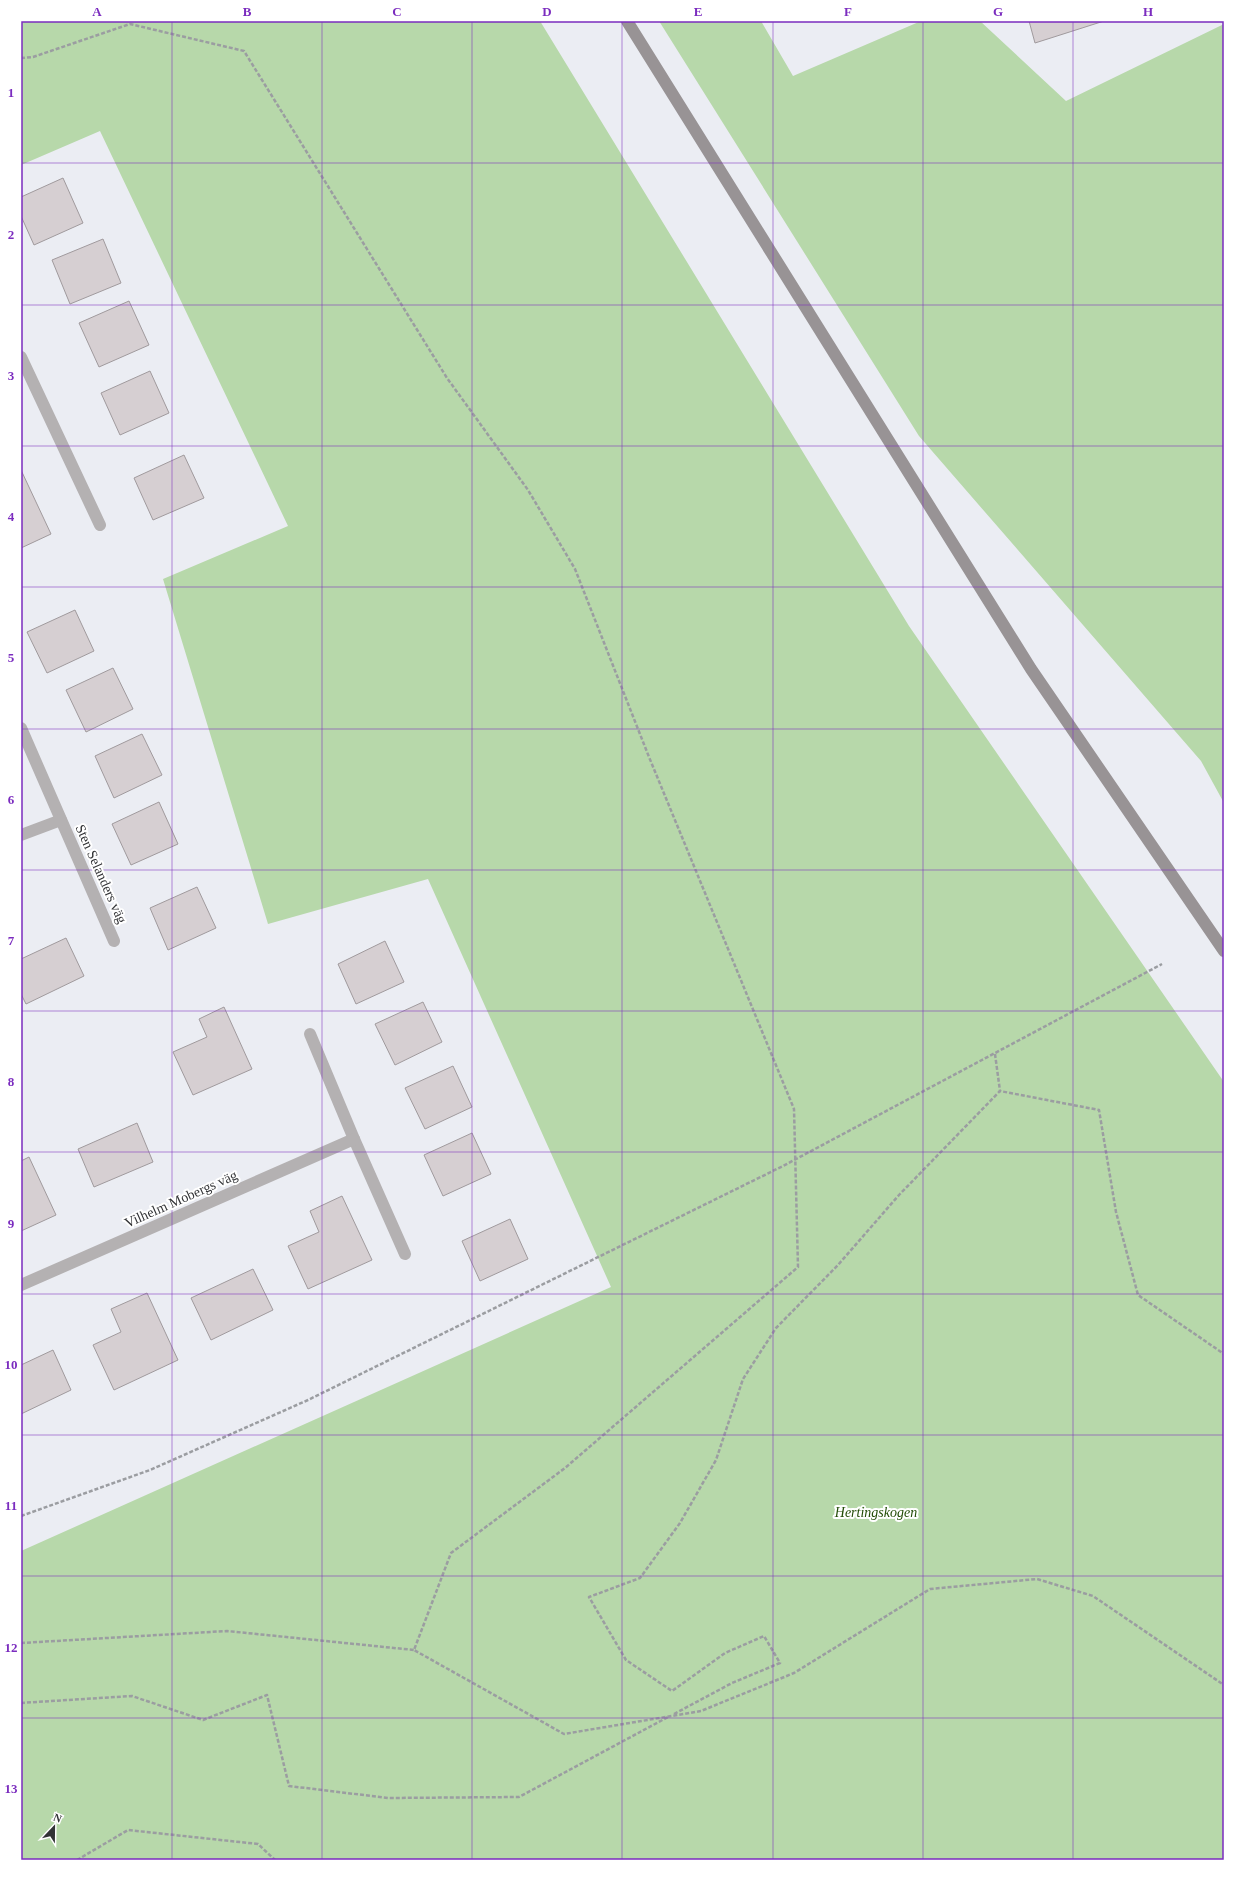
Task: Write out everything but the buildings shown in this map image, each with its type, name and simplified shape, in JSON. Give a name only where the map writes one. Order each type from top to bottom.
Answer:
[{"type":"main road","points":[[627,21],[1032,669],[1224,950]]},
{"type":"street","points":[[21,358],[100,525]]},
{"type":"street","name":"Sten Selanders väg","points":[[21,728],[114,941]]},
{"type":"street","name":"Sten Selanders väg","points":[[21,836],[61,820]]},
{"type":"street","points":[[310,1034],[354,1139],[405,1254]]},
{"type":"street","name":"Vilhelm Mobergs väg","points":[[21,1286],[354,1139]]},
{"type":"path","points":[[21,58],[33,57],[130,24],[244,51],[447,378],[528,490],[574,569],[649,757],[794,1109],[798,1267],[565,1468],[451,1553],[414,1650]]},
{"type":"path","points":[[21,1516],[150,1470],[308,1400],[795,1160],[1162,964]]},
{"type":"path","points":[[995,1054],[1000,1091]]},
{"type":"path","points":[[1000,1091],[1100,1110],[1116,1212],[1138,1295],[1224,1354]]},
{"type":"path","points":[[21,1703],[132,1696],[204,1720],[267,1695],[289,1786],[388,1798],[519,1797],[732,1683],[780,1663],[764,1636],[725,1654],[672,1691],[626,1660],[589,1597],[640,1578],[680,1523],[716,1460],[743,1379],[776,1328],[838,1265],[899,1194],[1000,1091]]},
{"type":"path","points":[[21,1643],[227,1631],[414,1650],[564,1734],[700,1711],[794,1673],[930,1589],[1037,1580],[1093,1596],[1224,1685]]},
{"type":"path","points":[[77,1860],[128,1830],[258,1844],[275,1860]]},
{"type":"green space","name":"Hertingskogen","points":[[21,21],[540,21],[909,626],[1224,1082],[1224,1860],[21,1860],[21,1551],[611,1287],[428,879],[268,924],[163,579],[288,526],[100,131],[21,165]]},
{"type":"green space","points":[[659,21],[761,21],[793,76],[921,21],[980,21],[1066,101],[1224,24],[1224,803],[1201,761],[919,436]]}]
